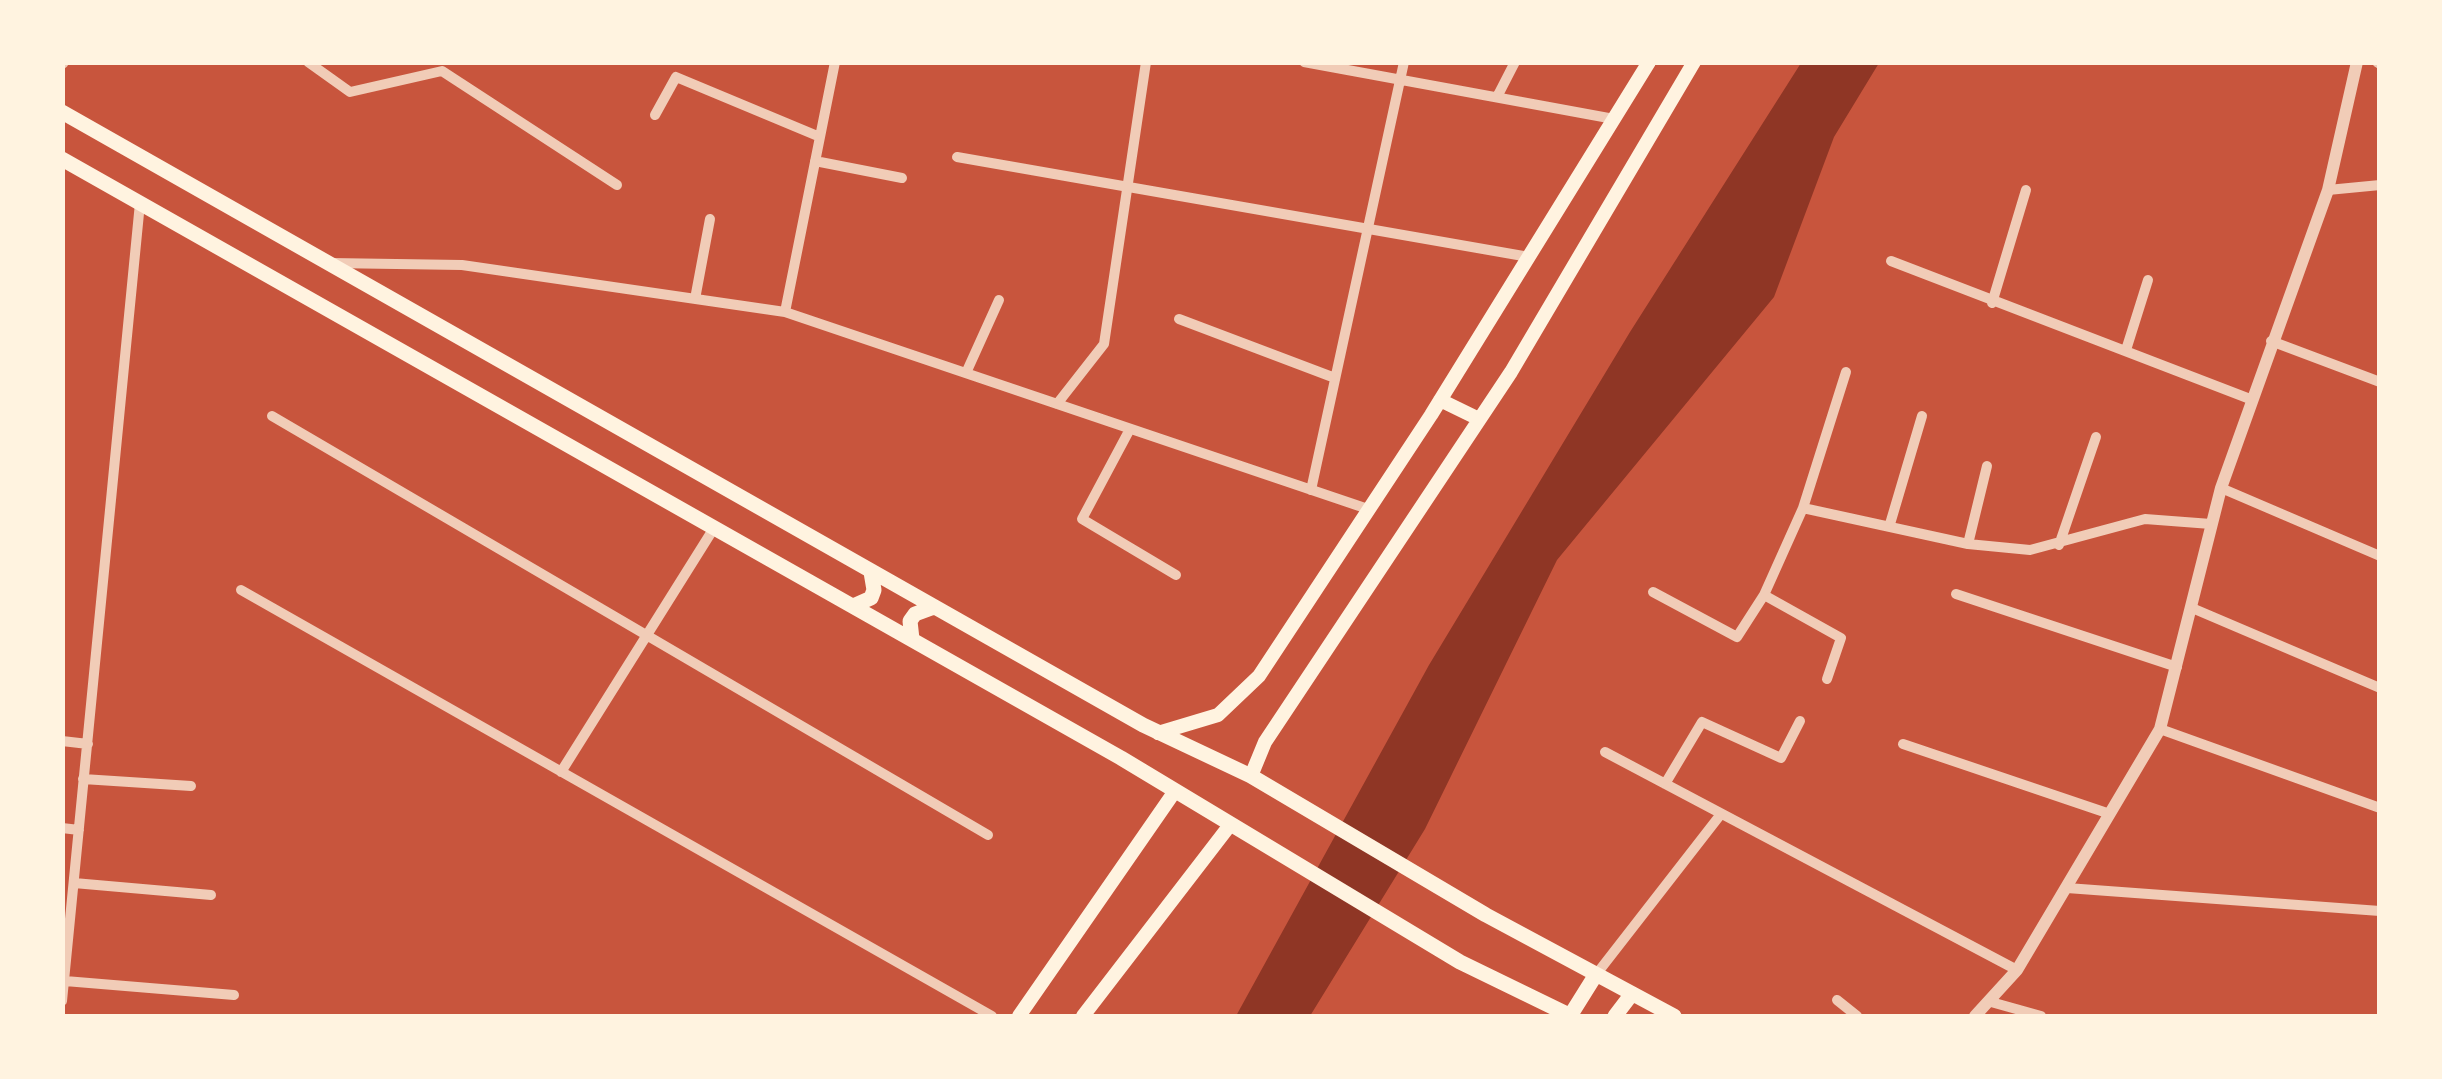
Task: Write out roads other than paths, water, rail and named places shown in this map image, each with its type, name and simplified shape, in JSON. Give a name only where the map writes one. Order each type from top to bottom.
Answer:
[{"type":"main road","points":[[1158,732],[1218,715],[1259,676],[1440,400],[1649,62]]},
{"type":"main road","points":[[1251,776],[1265,742],[1479,419],[1694,62]]},
{"type":"main road","points":[[62,112],[934,607],[1158,732],[1251,776],[1486,915],[1674,1016]]},
{"type":"main road","points":[[62,159],[912,639],[1460,962],[1570,1016],[1595,976]]},
{"type":"main road","points":[[1440,400],[1479,419]]},
{"type":"main road","points":[[852,606],[871,598],[872,572]]},
{"type":"main road","points":[[912,639],[910,621],[914,614],[934,607]]},
{"type":"main road","points":[[1019,1016],[1175,791]]},
{"type":"main road","points":[[1083,1016],[1230,825]]},
{"type":"main road","points":[[1615,1016],[1631,995]]},
{"type":"street","points":[[308,62],[350,92],[442,71],[617,185]]},
{"type":"street","points":[[785,312],[835,62]]},
{"type":"street","points":[[1057,404],[1104,344],[1146,62]]},
{"type":"street","points":[[1304,62],[1614,118]]},
{"type":"street","points":[[1311,490],[1404,62]]},
{"type":"street","points":[[1497,97],[1515,62]]},
{"type":"street","points":[[1975,1016],[2017,970],[2160,729],[2221,488],[2328,190],[2357,62]]},
{"type":"street","points":[[655,115],[676,78],[820,137]]},
{"type":"street","points":[[957,156],[1529,257]]},
{"type":"street","points":[[815,160],[902,178]]},
{"type":"street","points":[[2328,190],[2380,186]]},
{"type":"street","points":[[1992,303],[2026,190]]},
{"type":"street","points":[[62,1001],[66,926],[74,883],[140,203]]},
{"type":"street","points":[[695,299],[710,219]]},
{"type":"street","points":[[1892,262],[2250,399]]},
{"type":"street","points":[[327,263],[462,266],[785,312],[1368,510]]},
{"type":"street","points":[[2126,350],[2148,280]]},
{"type":"street","points":[[966,373],[999,300]]},
{"type":"street","points":[[1178,320],[1335,378]]},
{"type":"street","points":[[2271,341],[2380,382]]},
{"type":"street","points":[[1653,592],[1737,637],[1764,595],[1803,508],[1846,372]]},
{"type":"street","points":[[272,416],[988,835]]},
{"type":"street","points":[[1890,524],[1922,416]]},
{"type":"street","points":[[1130,429],[1082,519],[1176,575]]},
{"type":"street","points":[[2058,545],[2096,436]]},
{"type":"street","points":[[1968,544],[1987,466]]},
{"type":"street","points":[[2221,488],[2380,556]]},
{"type":"street","points":[[1803,508],[1968,544],[2030,550],[2145,519],[2211,524]]},
{"type":"street","points":[[561,772],[714,528]]},
{"type":"street","points":[[241,590],[992,1016]]},
{"type":"street","points":[[1956,594],[2177,667]]},
{"type":"street","points":[[1764,595],[1841,638],[1827,679]]},
{"type":"street","points":[[2192,608],[2380,688]]},
{"type":"street","points":[[1665,784],[1702,722],[1780,758],[1800,722]]},
{"type":"street","points":[[2160,729],[2380,808]]},
{"type":"street","points":[[62,742],[88,744]]},
{"type":"street","points":[[1903,744],[2110,814]]},
{"type":"street","points":[[1604,752],[2017,970]]},
{"type":"street","points":[[83,779],[191,786]]},
{"type":"street","points":[[1595,976],[1721,814]]},
{"type":"street","points":[[62,828],[79,830]]},
{"type":"street","points":[[74,883],[212,896]]},
{"type":"street","points":[[2067,888],[2380,910]]},
{"type":"street","points":[[64,981],[234,995]]},
{"type":"street","points":[[1836,1000],[1857,1016]]},
{"type":"street","points":[[1991,1002],[2041,1016]]}]
